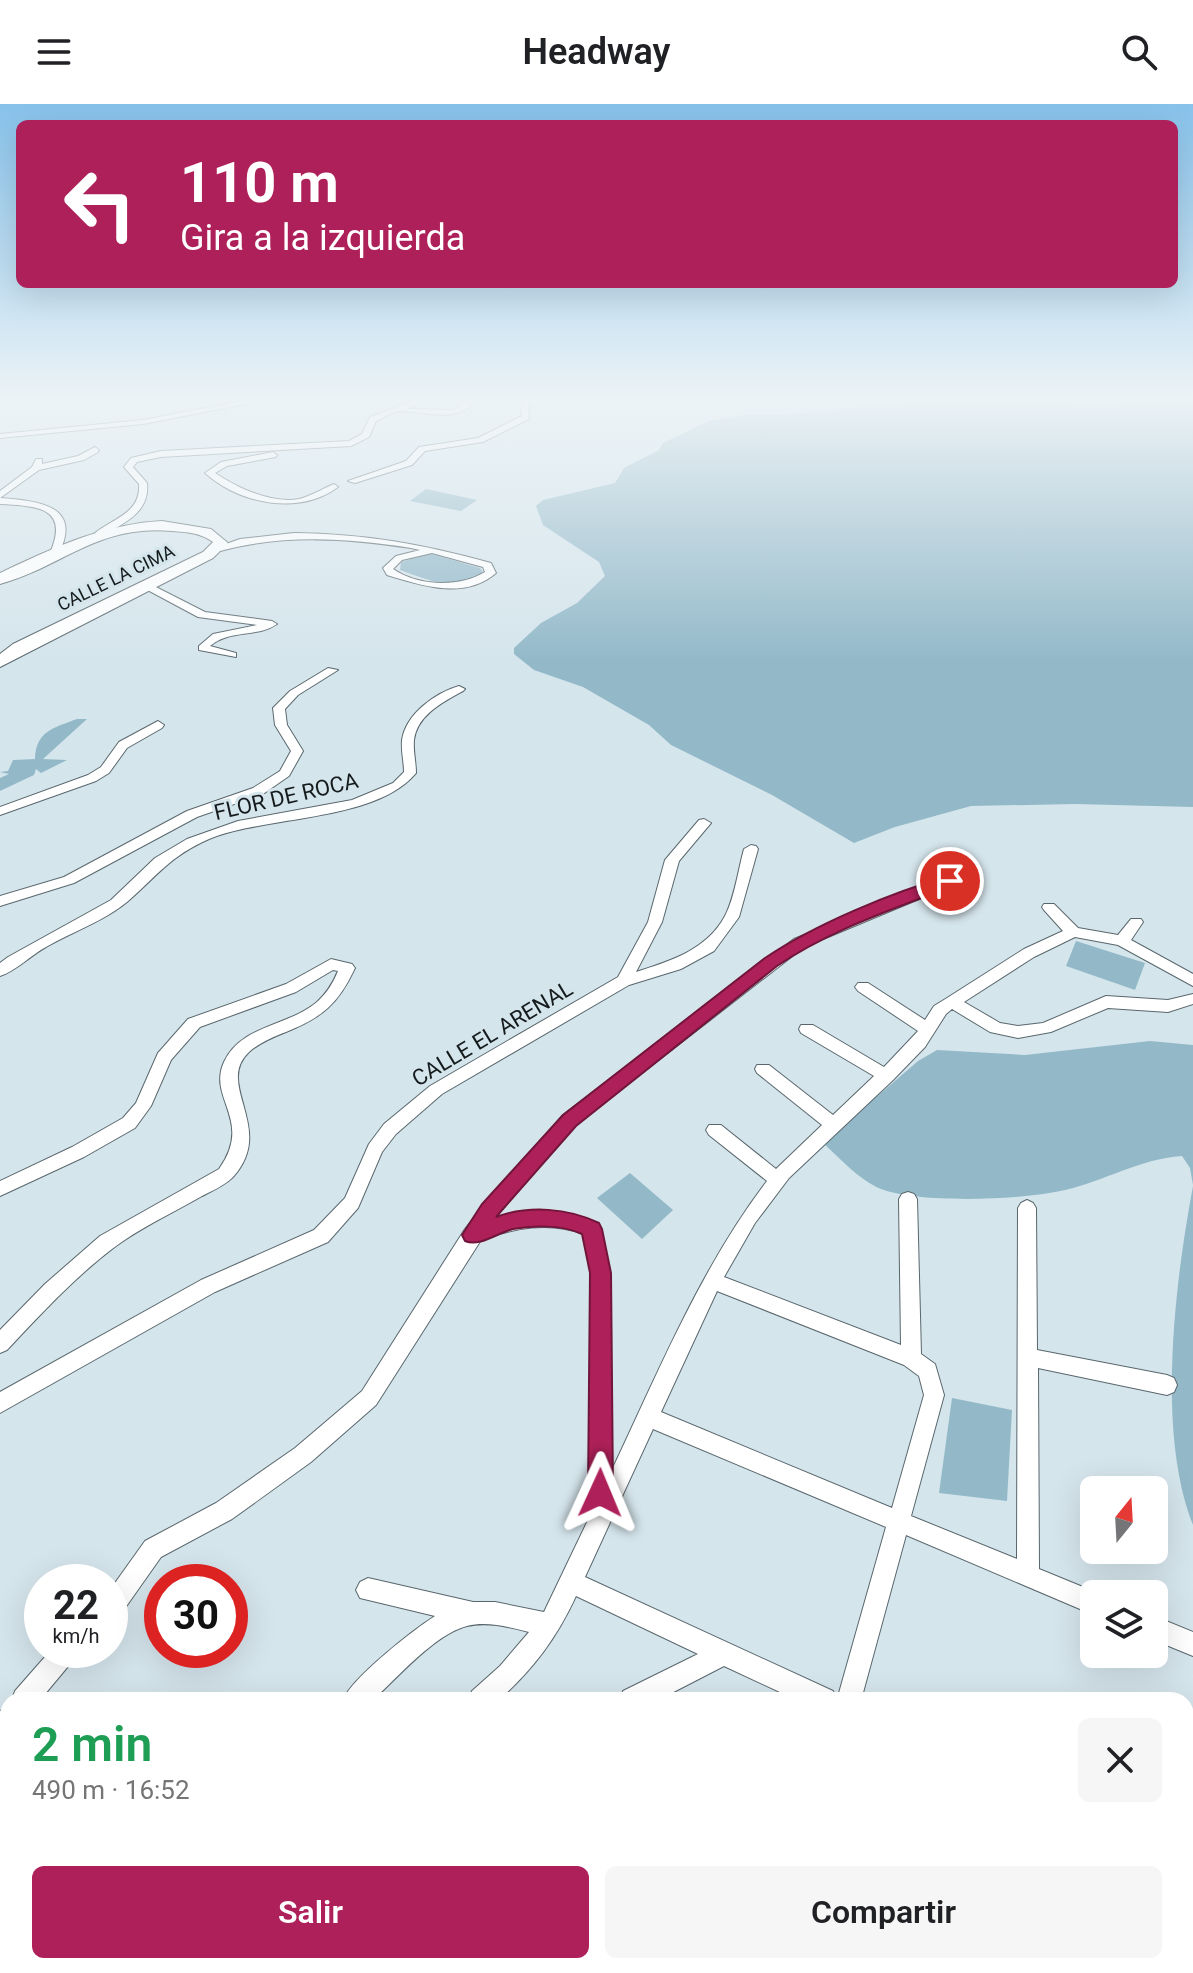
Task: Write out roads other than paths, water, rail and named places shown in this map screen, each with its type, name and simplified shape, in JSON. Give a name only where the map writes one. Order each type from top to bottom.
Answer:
[{"type":"street","points":[[64,536],[94,535],[139,506],[143,486]]},
{"type":"street","points":[[241,486],[280,502],[302,501],[333,486]]},
{"type":"street","points":[[0,501],[49,510],[63,522],[64,536],[55,553]]},
{"type":"street","name":"CALLE LA CIMA","points":[[0,579],[94,535],[142,526],[182,527],[211,534],[218,538],[220,548],[25,645],[0,662]]},
{"type":"street","points":[[220,548],[235,541],[269,536],[392,542],[432,550],[487,565],[491,573],[483,580],[447,588],[391,573],[390,563],[432,550]]},
{"type":"street","points":[[392,542],[402,551],[399,558]]},
{"type":"street","points":[[146,585],[202,615],[272,624],[212,639],[203,648],[232,655]]},
{"type":"street","points":[[0,901],[89,871],[192,814],[258,791],[277,780],[292,766],[297,751],[281,725],[279,708],[294,693],[332,670]]},
{"type":"street","name":"FLOR DE ROCA","points":[[0,971],[36,944],[120,900],[153,866],[185,846],[237,825],[361,800],[399,785],[410,773],[409,736],[417,720],[434,703],[459,689]]},
{"type":"street","points":[[0,811],[92,778],[105,770],[123,745],[158,725]]},
{"type":"street","points":[[624,981],[651,934],[672,860],[704,823]]},
{"type":"street","name":"CALLE EL ARENAL","points":[[0,1403],[218,1281],[321,1236],[352,1203],[375,1149],[408,1111],[436,1090],[624,981],[695,957],[722,935],[732,917],[751,849]]},
{"type":"street","points":[[128,1584],[153,1549],[224,1511],[303,1455],[369,1398],[472,1235],[569,1120],[771,962],[812,937],[950,881]]},
{"type":"street","points":[[1049,907],[1073,932],[1122,941],[1193,981]]},
{"type":"street","points":[[1122,941],[1136,922]]},
{"type":"street","points":[[490,1692],[509,1675],[550,1625],[573,1583],[712,1281],[749,1218],[778,1180],[919,1043],[940,1010],[1029,953],[1073,932]]},
{"type":"street","points":[[0,1189],[78,1152],[129,1123],[143,1106],[164,1057],[194,1023],[280,993],[331,964],[347,968],[331,997],[319,1011],[293,1026],[246,1045],[233,1060],[230,1078],[243,1142],[233,1165],[211,1184],[107,1242],[62,1280],[0,1344]]},
{"type":"street","points":[[863,987],[926,1028]]},
{"type":"street","points":[[952,1002],[996,1028],[1018,1032],[1045,1028],[1106,1002],[1168,1006],[1193,999]]},
{"type":"street","points":[[807,1029],[887,1076]]},
{"type":"street","points":[[763,1069],[834,1125]]},
{"type":"street","points":[[715,1130],[778,1180]]},
{"type":"street","points":[[908,1199],[911,1358]]},
{"type":"street","points":[[1027,1208],[1028,1575]]},
{"type":"street","points":[[472,1235],[510,1221],[537,1218],[579,1223],[591,1229],[600,1273],[599,1525]]},
{"type":"street","points":[[712,1281],[911,1358],[928,1371],[934,1395],[851,1692]]},
{"type":"street","points":[[1027,1357],[1167,1385]]},
{"type":"street","points":[[649,1417],[1080,1597]]},
{"type":"street","points":[[573,1583],[806,1692]]},
{"type":"street","points":[[368,1590],[485,1615],[550,1625]]},
{"type":"street","points":[[364,1692],[436,1631],[464,1615],[485,1615]]},
{"type":"street","points":[[1168,1634],[1193,1644]]},
{"type":"street","points":[[648,1692],[723,1654]]},
{"type":"street","points":[[31,1692],[52,1668]]}]
